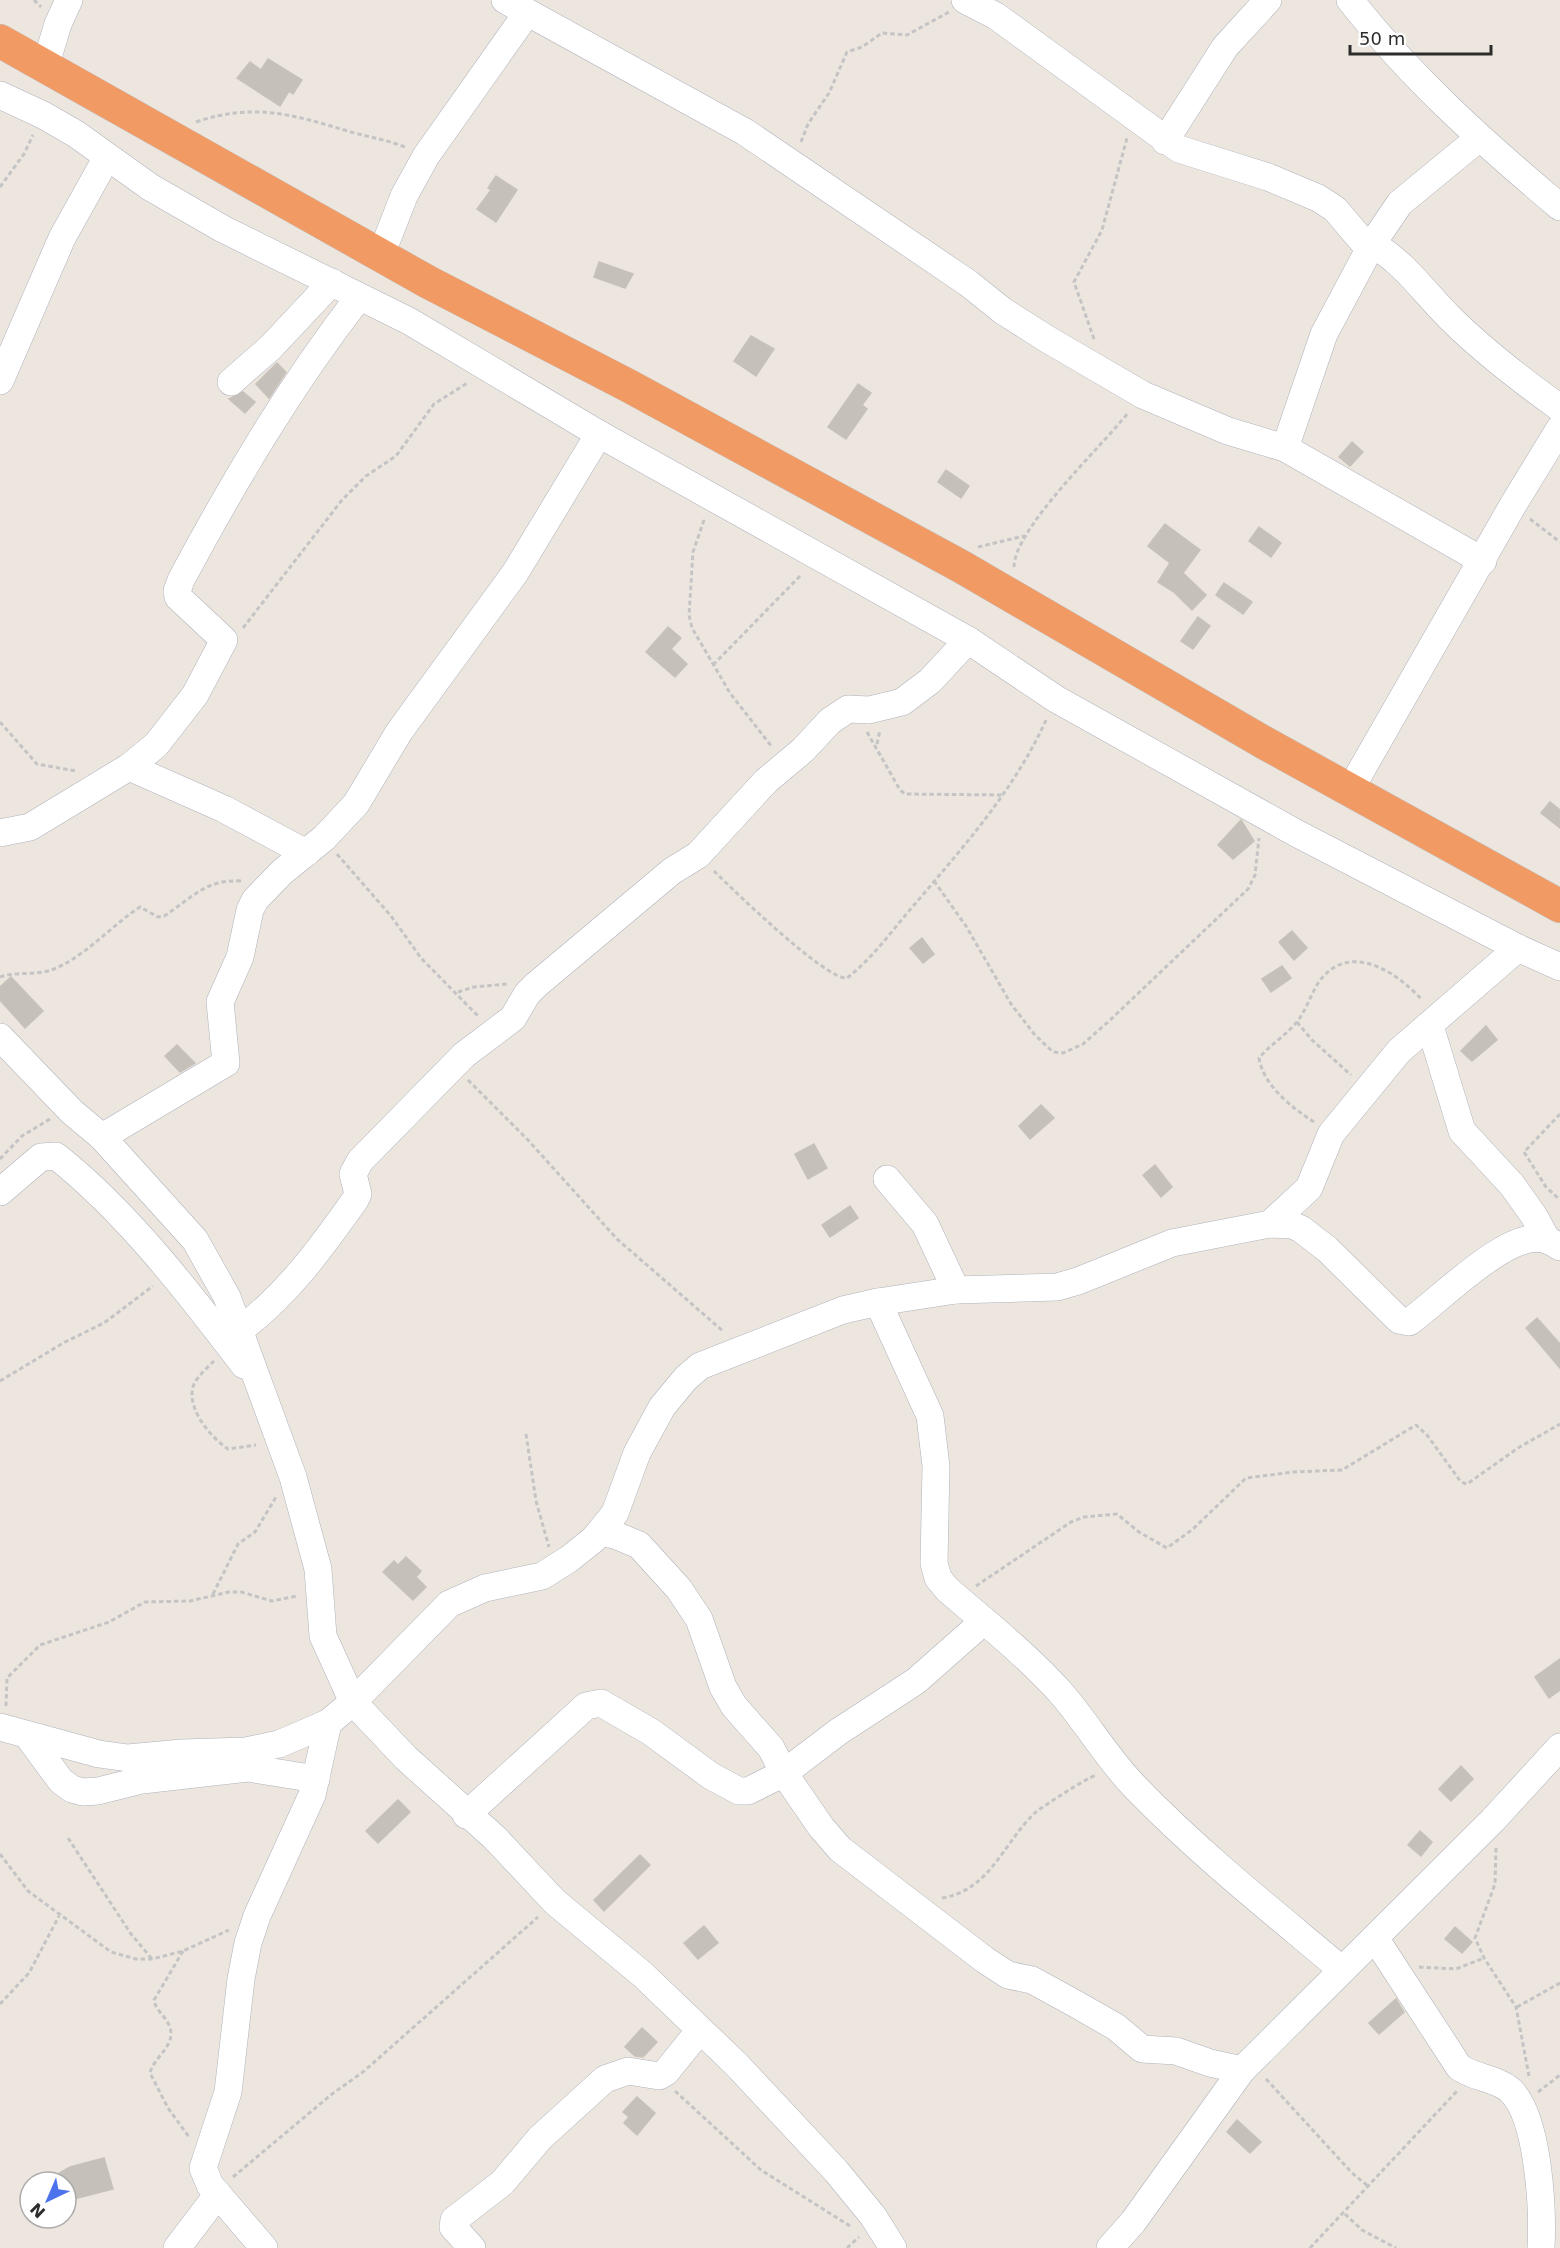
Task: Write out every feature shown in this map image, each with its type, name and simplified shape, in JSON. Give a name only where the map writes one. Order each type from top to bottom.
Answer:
[{"type":"highway","points":[[0,41],[381,255],[962,567],[1263,742],[1558,901]]},
{"type":"street","points":[[45,67],[58,24],[69,0]]},
{"type":"street","points":[[966,0],[1002,8],[1134,118],[1166,141],[1187,152],[1268,177],[1318,198],[1335,209],[1370,247],[1400,264],[1448,316],[1494,357],[1560,408]]},
{"type":"street","points":[[1166,141],[1226,47],[1268,0]]},
{"type":"street","points":[[1350,0],[1370,26],[1478,139],[1560,207]]},
{"type":"street","points":[[381,255],[405,196],[426,156],[516,6],[714,114],[791,163],[968,283],[1003,310],[1110,377],[1143,394],[1228,430],[1285,448],[1483,561]]},
{"type":"street","points":[[0,95],[43,115],[150,187],[222,229],[410,321],[599,435],[968,640],[1056,699],[1262,814],[1518,948],[1560,967]]},
{"type":"street","points":[[1285,448],[1324,334],[1370,247],[1400,203],[1478,139]]},
{"type":"street","points":[[0,381],[62,238],[106,157]]},
{"type":"street","points":[[231,382],[276,342],[332,282]]},
{"type":"street","points":[[0,833],[30,827],[119,773],[156,745],[195,695],[224,639],[178,597],[177,591],[181,580],[227,495],[290,390],[359,297]]},
{"type":"street","points":[[1350,790],[1513,505],[1560,428]]},
{"type":"street","points":[[102,1137],[226,1064],[228,1058],[220,1007],[222,996],[240,957],[250,910],[271,882],[315,846],[356,804],[399,732],[515,573],[599,435]]},
{"type":"street","points":[[235,1338],[272,1306],[300,1275],[356,1200],[358,1194],[352,1174],[360,1161],[464,1055],[499,1031],[513,1018],[527,994],[536,985],[672,871],[698,855],[783,766],[830,721],[848,709],[869,710],[902,702],[930,681],[968,640]]},
{"type":"street","points":[[119,773],[224,809],[315,846]]},
{"type":"street","points":[[1270,1224],[1309,1188],[1331,1134],[1399,1051],[1518,948]]},
{"type":"street","points":[[1431,1024],[1461,1131],[1512,1185],[1553,1244]]},
{"type":"street","points":[[0,1037],[72,1112],[102,1137],[195,1240],[227,1297],[235,1338],[257,1382],[293,1477],[318,1569],[323,1636],[353,1702],[406,1758],[466,1815],[495,1838],[555,1902],[642,1974],[700,2030],[836,2171],[873,2216],[893,2248]]},
{"type":"street","points":[[0,1192],[41,1157],[56,1156],[74,1170],[235,1338]]},
{"type":"street","points":[[887,1179],[925,1224],[956,1290]]},
{"type":"street","points":[[13,1731],[99,1754],[138,1758],[182,1753],[246,1751],[279,1744],[328,1723],[353,1702],[449,1604],[485,1588],[542,1575],[554,1569],[601,1533],[615,1513],[637,1454],[662,1407],[686,1378],[700,1366],[843,1310],[956,1290],[1057,1287],[1078,1281],[1172,1242],[1270,1224],[1292,1225],[1301,1229],[1327,1249],[1404,1322],[1417,1317],[1492,1255],[1533,1239],[1553,1244]]},
{"type":"street","points":[[878,1302],[930,1416],[936,1458],[934,1563],[938,1578],[958,1599],[1026,1657],[1060,1692],[1117,1769],[1193,1843],[1341,1969]]},
{"type":"street","points":[[601,1533],[615,1534],[639,1545],[679,1589],[699,1619],[723,1688],[734,1706],[771,1748],[784,1773],[821,1827],[840,1849],[908,1903],[1008,1975],[1032,1980],[1074,2002],[1116,2027],[1142,2049],[1176,2051],[1210,2064],[1246,2066]]},
{"type":"street","points":[[466,1815],[574,1717],[593,1703],[601,1703],[615,1709],[663,1740],[711,1776],[740,1791],[748,1791],[784,1773],[838,1732],[916,1681],[984,1621]]},
{"type":"street","points":[[264,2248],[205,2177],[203,2168],[228,2092],[241,1979],[257,1916],[312,1795],[328,1723]]},
{"type":"street","points":[[13,1731],[61,1780],[72,1789],[83,1792],[98,1791],[156,1778],[248,1768],[316,1779]]},
{"type":"street","points":[[1110,2248],[1139,2213],[1246,2066],[1493,1820],[1560,1747]]},
{"type":"street","points":[[1375,1938],[1459,2067],[1511,2091],[1521,2104],[1529,2127],[1538,2184],[1541,2248]]},
{"type":"street","points":[[472,2248],[453,2227],[454,2220],[502,2183],[564,2114],[605,2079],[617,2074],[627,2071],[660,2076],[669,2069],[700,2030]]},
{"type":"street","points":[[177,2248],[218,2194]]},
{"type":"path","points":[[791,163],[808,124],[829,93],[847,52],[862,47],[882,33],[907,35],[966,0]]},
{"type":"path","points":[[164,134],[223,113],[267,111],[306,118],[387,140],[426,156]]},
{"type":"path","points":[[0,187],[24,154],[43,115]]},
{"type":"path","points":[[1110,377],[1087,322],[1074,282],[1102,230],[1121,154],[1134,118]]},
{"type":"path","points":[[218,651],[246,625],[355,486],[396,456],[434,404],[464,386],[487,368]]},
{"type":"path","points":[[1014,596],[1014,555],[1024,536],[1143,394]]},
{"type":"path","points":[[702,493],[705,519],[693,552],[689,615],[692,628],[730,693],[758,727],[783,766]]},
{"type":"path","points":[[1513,505],[1560,542]]},
{"type":"path","points":[[962,567],[963,555],[974,549],[1002,539],[1024,536]]},
{"type":"path","points":[[713,664],[818,558]]},
{"type":"path","points":[[698,855],[797,948],[844,979],[882,942],[985,822],[1032,751],[1056,699]]},
{"type":"path","points":[[848,709],[872,738],[902,792],[915,795],[963,793],[1003,795]]},
{"type":"path","points":[[0,722],[30,759],[41,767],[119,773]]},
{"type":"path","points":[[934,881],[966,926],[1011,1004],[1035,1035],[1053,1052],[1063,1053],[1083,1044],[1108,1022],[1248,889],[1255,875],[1262,814]]},
{"type":"path","points":[[315,846],[392,916],[421,958],[478,1015],[499,1031]]},
{"type":"path","points":[[0,977],[15,972],[53,969],[119,925],[141,907],[160,917],[195,891],[219,882],[271,882]]},
{"type":"path","points":[[1331,1134],[1284,1099],[1261,1071],[1259,1058],[1297,1022],[1326,973],[1346,962],[1358,960],[1386,970],[1426,1004],[1431,1024]]},
{"type":"path","points":[[457,993],[474,987],[536,985]]},
{"type":"path","points":[[1297,1022],[1329,1056],[1368,1088]]},
{"type":"path","points":[[453,1067],[486,1096],[617,1239],[742,1349]]},
{"type":"path","points":[[0,1158],[37,1125],[72,1112]]},
{"type":"path","points":[[1560,1114],[1524,1152],[1546,1187],[1560,1200]]},
{"type":"path","points":[[0,1381],[65,1342],[104,1323],[150,1287],[178,1281]]},
{"type":"path","points":[[235,1338],[196,1381],[192,1399],[199,1416],[218,1442],[228,1449],[248,1447],[278,1437]]},
{"type":"path","points":[[958,1599],[1071,1522],[1084,1517],[1117,1514],[1139,1532],[1167,1548],[1193,1529],[1246,1478],[1294,1472],[1342,1470],[1416,1425],[1427,1435],[1461,1482],[1467,1484],[1518,1448],[1560,1424]]},
{"type":"path","points":[[526,1434],[536,1501],[554,1569]]},
{"type":"path","points":[[213,1594],[238,1544],[255,1532],[269,1505],[293,1477]]},
{"type":"path","points":[[13,1731],[5,1681],[40,1645],[109,1622],[145,1602],[190,1601],[213,1594],[241,1592],[280,1601],[318,1589]]},
{"type":"path","points":[[908,1903],[949,1896],[983,1878],[1035,1813],[1088,1778],[1117,1769]]},
{"type":"path","points":[[1493,1820],[1497,1868],[1495,1884],[1475,1938],[1484,1958],[1516,2007],[1530,2083]]},
{"type":"path","points":[[68,1838],[115,1912],[152,1959]]},
{"type":"path","points":[[0,1854],[28,1891],[111,1952],[152,1959],[183,1951],[257,1916]]},
{"type":"path","points":[[218,2194],[240,2170],[363,2072],[555,1902]]},
{"type":"path","points":[[0,2004],[29,1973],[59,1916]]},
{"type":"path","points":[[183,1951],[154,2000],[154,2006],[171,2027],[171,2035],[150,2073],[181,2128],[206,2157]]},
{"type":"path","points":[[1396,1969],[1429,1966],[1456,1969],[1484,1958]]},
{"type":"path","points":[[1516,2007],[1560,1983]]},
{"type":"path","points":[[1246,2066],[1352,2173],[1368,2186]]},
{"type":"path","points":[[1310,2248],[1345,2214],[1368,2186],[1450,2099],[1468,2073]]},
{"type":"path","points":[[1529,2127],[1534,2108],[1533,2097],[1560,2075]]},
{"type":"path","points":[[660,2076],[761,2170],[853,2228]]},
{"type":"path","points":[[1345,2214],[1362,2230],[1396,2248]]},
{"type":"path","points":[[847,2248],[862,2234]]},
{"type":"building","points":[[268,59],[302,80],[293,94],[289,91],[280,106],[237,78],[250,62],[261,70]]},
{"type":"building","points":[[496,176],[517,190],[496,222],[477,209],[491,190],[488,188]]},
{"type":"building","points":[[599,262],[633,274],[625,288],[594,277]]},
{"type":"building","points":[[751,336],[774,349],[756,376],[734,361]]},
{"type":"building","points":[[277,363],[286,372],[269,398],[256,384]]},
{"type":"building","points":[[858,384],[871,393],[862,405],[867,409],[846,439],[828,427]]},
{"type":"building","points":[[243,392],[255,402],[245,413],[229,399]]},
{"type":"building","points":[[1352,442],[1363,452],[1350,466],[1339,457]]},
{"type":"building","points":[[946,470],[969,486],[961,498],[938,482]]},
{"type":"building","points":[[1165,524],[1200,550],[1183,573],[1206,595],[1192,610],[1174,592],[1158,582],[1170,563],[1148,546]]},
{"type":"building","points":[[1259,527],[1281,543],[1271,557],[1249,541]]},
{"type":"building","points":[[1224,583],[1252,602],[1243,614],[1216,595]]},
{"type":"building","points":[[1198,617],[1210,626],[1193,649],[1181,641]]},
{"type":"building","points":[[668,627],[681,638],[671,649],[687,664],[675,677],[646,652]]},
{"type":"building","points":[[1550,802],[1560,810],[1560,828],[1541,813]]},
{"type":"building","points":[[1241,820],[1254,841],[1233,859],[1218,845]]},
{"type":"building","points":[[1292,931],[1307,948],[1294,960],[1279,942]]},
{"type":"building","points":[[922,938],[934,954],[923,963],[910,948]]},
{"type":"building","points":[[1282,966],[1291,978],[1271,992],[1262,979]]},
{"type":"building","points":[[11,977],[43,1011],[25,1028],[0,1000],[0,987]]},
{"type":"building","points":[[1486,1026],[1497,1040],[1472,1061],[1461,1051]]},
{"type":"building","points":[[177,1045],[195,1063],[180,1072],[165,1056]]},
{"type":"building","points":[[1041,1105],[1054,1118],[1030,1139],[1019,1126]]},
{"type":"building","points":[[814,1144],[827,1168],[808,1179],[795,1154]]},
{"type":"building","points":[[1155,1165],[1172,1187],[1161,1197],[1143,1175]]},
{"type":"building","points":[[850,1206],[858,1218],[830,1237],[822,1225]]},
{"type":"building","points":[[1537,1318],[1560,1344],[1560,1368],[1526,1328]]},
{"type":"building","points":[[406,1557],[421,1571],[416,1577],[426,1587],[413,1600],[383,1572],[394,1561],[398,1565]]},
{"type":"building","points":[[1560,1659],[1560,1690],[1549,1698],[1535,1677]]},
{"type":"building","points":[[1461,1766],[1473,1779],[1451,1801],[1439,1789]]},
{"type":"building","points":[[398,1800],[410,1812],[378,1843],[366,1831]]},
{"type":"building","points":[[1420,1831],[1432,1842],[1421,1856],[1408,1845]]},
{"type":"building","points":[[640,1855],[650,1865],[604,1911],[594,1900]]},
{"type":"building","points":[[704,1926],[718,1943],[698,1959],[684,1943]]},
{"type":"building","points":[[1455,1927],[1472,1942],[1462,1953],[1445,1939]]},
{"type":"building","points":[[1396,1999],[1404,2012],[1379,2034],[1369,2023]]},
{"type":"building","points":[[642,2028],[657,2042],[643,2057],[635,2056],[625,2047]]},
{"type":"building","points":[[637,2097],[655,2113],[637,2135],[624,2123],[629,2117],[623,2112]]},
{"type":"building","points":[[1237,2120],[1261,2142],[1250,2153],[1227,2132]]},
{"type":"building","points":[[104,2158],[113,2189],[78,2198],[78,2170],[65,2170]]}]
